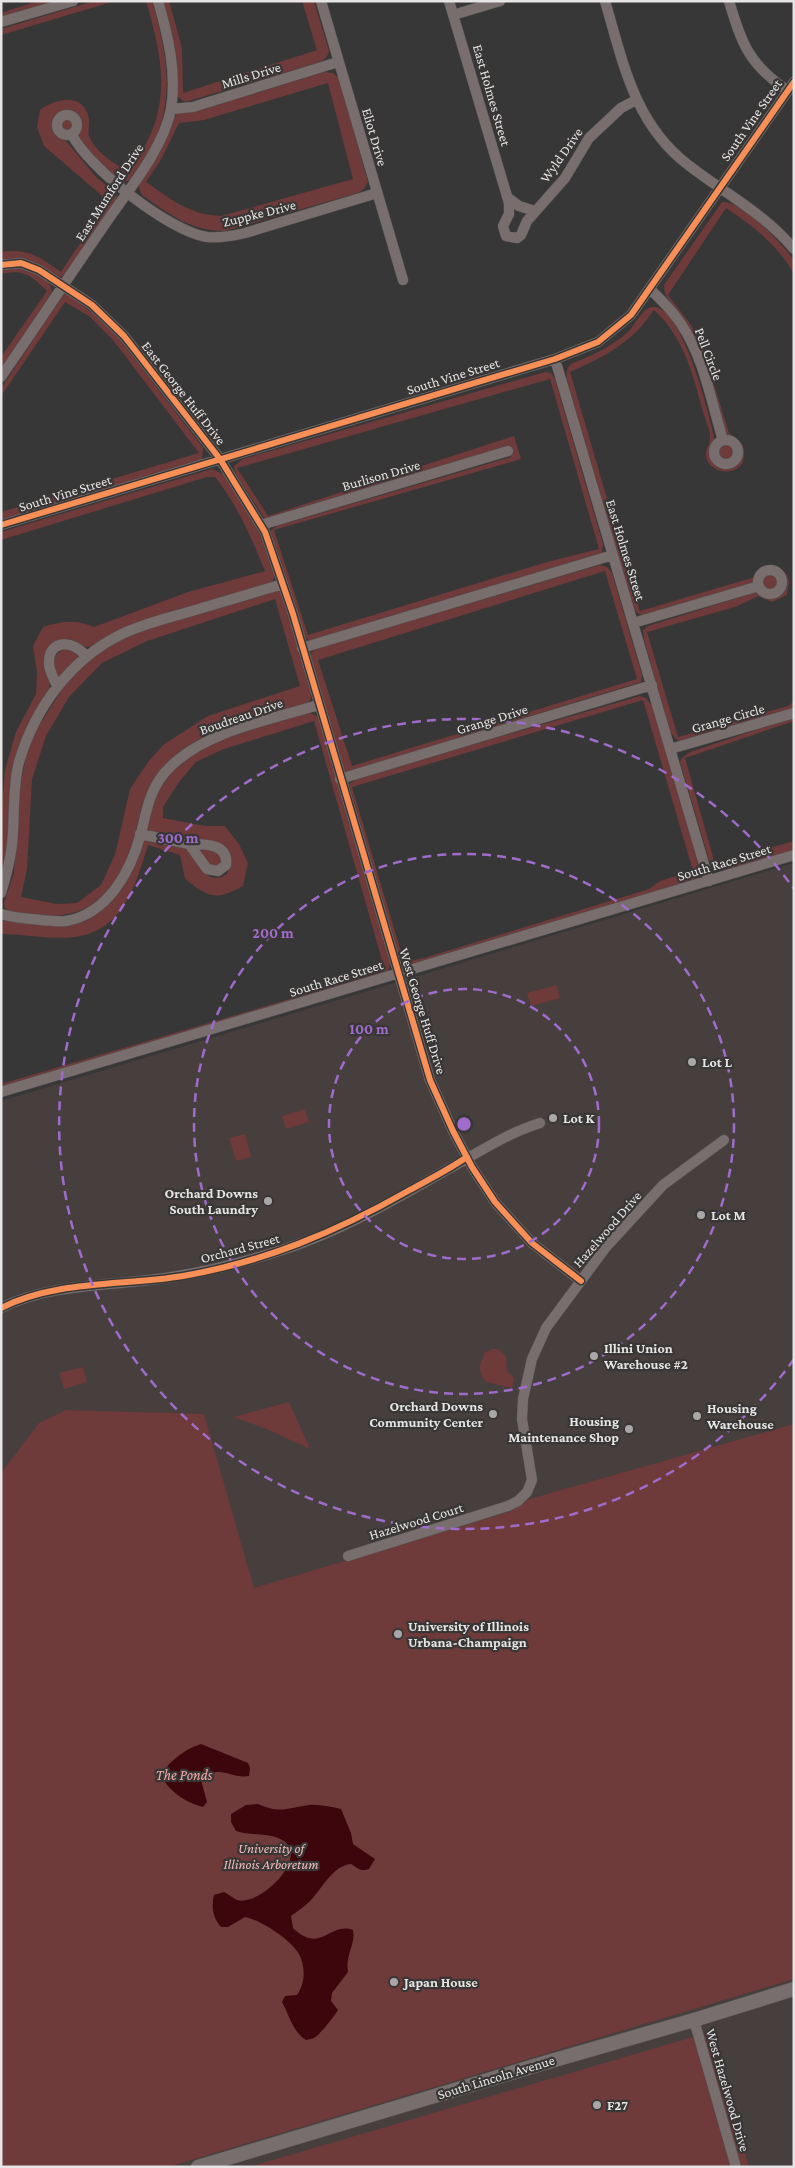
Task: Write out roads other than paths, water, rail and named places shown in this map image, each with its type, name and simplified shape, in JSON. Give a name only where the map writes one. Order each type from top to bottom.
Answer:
[{"type":"main road","name":"South Lincoln Avenue","points":[[198,2167],[794,1989]]},
{"type":"street","points":[[1,22],[73,1]]},
{"type":"street","name":"East Mumford Drive","points":[[1,377],[127,192],[163,132],[171,109],[171,52],[158,1]]},
{"type":"street","name":"Eliot Drive","points":[[320,1],[403,280]]},
{"type":"street","name":"East Holmes Street","points":[[449,1],[507,197]]},
{"type":"street","points":[[454,15],[500,1]]},
{"type":"street","points":[[605,1],[636,100],[652,127],[674,154],[770,223],[794,250]]},
{"type":"street","points":[[729,1],[742,42],[750,56],[768,76],[788,91]]},
{"type":"street","name":"Mills Drive","points":[[171,109],[193,107],[338,62]]},
{"type":"street","name":"South Vine Street","points":[[1,525],[580,350],[611,332],[631,315],[794,82]]},
{"type":"street","name":"Wyld Drive","points":[[507,197],[509,214],[503,226],[506,236],[517,238],[535,211],[565,178],[589,138],[621,108],[636,100]]},
{"type":"street","name":"Zuppke Drive","points":[[72,135],[96,168],[127,192],[185,230],[206,236],[217,237],[245,233],[377,193]]},
{"type":"street","points":[[507,197],[519,206],[535,211]]},
{"type":"street","name":"East George Huff Drive","points":[[1,265],[28,265],[92,306],[124,336],[220,459],[261,525],[283,584],[318,705]]},
{"type":"street","name":"Pell Circle","points":[[650,289],[672,312],[692,343],[723,440]]},
{"type":"street","name":"East Holmes Street","points":[[555,359],[709,880]]},
{"type":"street","name":"Burlison Drive","points":[[261,525],[508,451]]},
{"type":"street","points":[[302,648],[613,555]]},
{"type":"street","points":[[1,893],[12,845],[16,780],[19,763],[35,723],[57,686],[86,656],[99,646],[133,629],[283,584]]},
{"type":"street","points":[[634,623],[759,586]]},
{"type":"street","points":[[57,686],[52,676],[49,662],[53,651],[60,644],[70,644],[80,648],[86,656]]},
{"type":"street","name":"Grange Drive","points":[[340,779],[652,685]]},
{"type":"street","name":"West George Huff Drive","points":[[318,705],[430,1080],[438,1101],[467,1157],[495,1202],[514,1224],[544,1252],[581,1280]]},
{"type":"street","name":"Boudreau Drive","points":[[1,914],[63,921],[86,914],[108,897],[120,882],[129,867],[151,793],[158,781],[181,756],[211,739],[318,705]]},
{"type":"street","name":"Grange Circle","points":[[670,749],[794,713]]},
{"type":"street","points":[[140,834],[189,844]]},
{"type":"street","name":"South Race Street","points":[[1,1092],[794,855]]},
{"type":"street","name":"Orchard Street","points":[[1,1308],[17,1299],[48,1291],[184,1275],[267,1255],[311,1240],[359,1218],[502,1139],[540,1124]]},
{"type":"street","name":"Hazelwood Drive","points":[[492,1511],[518,1501],[527,1492],[532,1480],[522,1419],[525,1383],[532,1358],[546,1328],[606,1247],[663,1185],[724,1140]]},
{"type":"street","name":"Hazelwood Court","points":[[348,1556],[492,1511]]},
{"type":"street","name":"West Hazelwood Drive","points":[[694,2020],[736,2167]]},
{"type":"water","name":"The Ponds","points":[[201,1744],[248,1763],[250,1768],[249,1776],[219,1772],[208,1775],[201,1780],[207,1802],[203,1807],[191,1803],[178,1795],[168,1786],[161,1774],[179,1756]]},
{"type":"water","name":"The Ponds","points":[[258,1804],[278,1810],[309,1805],[341,1809],[351,1833],[353,1844],[375,1859],[369,1869],[366,1870],[361,1870],[351,1864],[338,1869],[304,1907],[291,1916],[293,1928],[311,1938],[325,1936],[345,1928],[353,1930],[354,1935],[347,1966],[348,1972],[332,1993],[331,2001],[338,2010],[316,2036],[306,2040],[298,2033],[282,2002],[285,1996],[297,1995],[300,1991],[304,1970],[299,1954],[275,1931],[259,1922],[245,1917],[228,1927],[221,1927],[213,1912],[214,1895],[224,1892],[237,1900],[246,1900],[268,1889],[286,1869],[290,1859],[290,1849],[284,1841],[273,1836],[236,1831],[231,1822],[231,1814],[246,1805]]},
{"type":"place","name":"Lot L","points":[[692,1062]]},
{"type":"place","name":"Lot K","points":[[553,1118]]},
{"type":"place","name":"Orchard Downs South Laundry","points":[[268,1201]]},
{"type":"place","name":"Lot M","points":[[701,1215]]},
{"type":"place","name":"Illini Union Warehouse #2","points":[[594,1356]]},
{"type":"place","name":"Orchard Downs Community Center","points":[[493,1414]]},
{"type":"place","name":"Housing Warehouse","points":[[697,1416]]},
{"type":"place","name":"Housing Maintenance Shop","points":[[629,1429]]},
{"type":"place","name":"University of Illinois Urbana-Champaign","points":[[398,1634]]},
{"type":"place","name":"Japan House","points":[[394,1982]]},
{"type":"place","name":"F27","points":[[597,2105]]},
{"type":"park label","name":"University of Illinois Arboretum","points":[[271,1856]]}]
